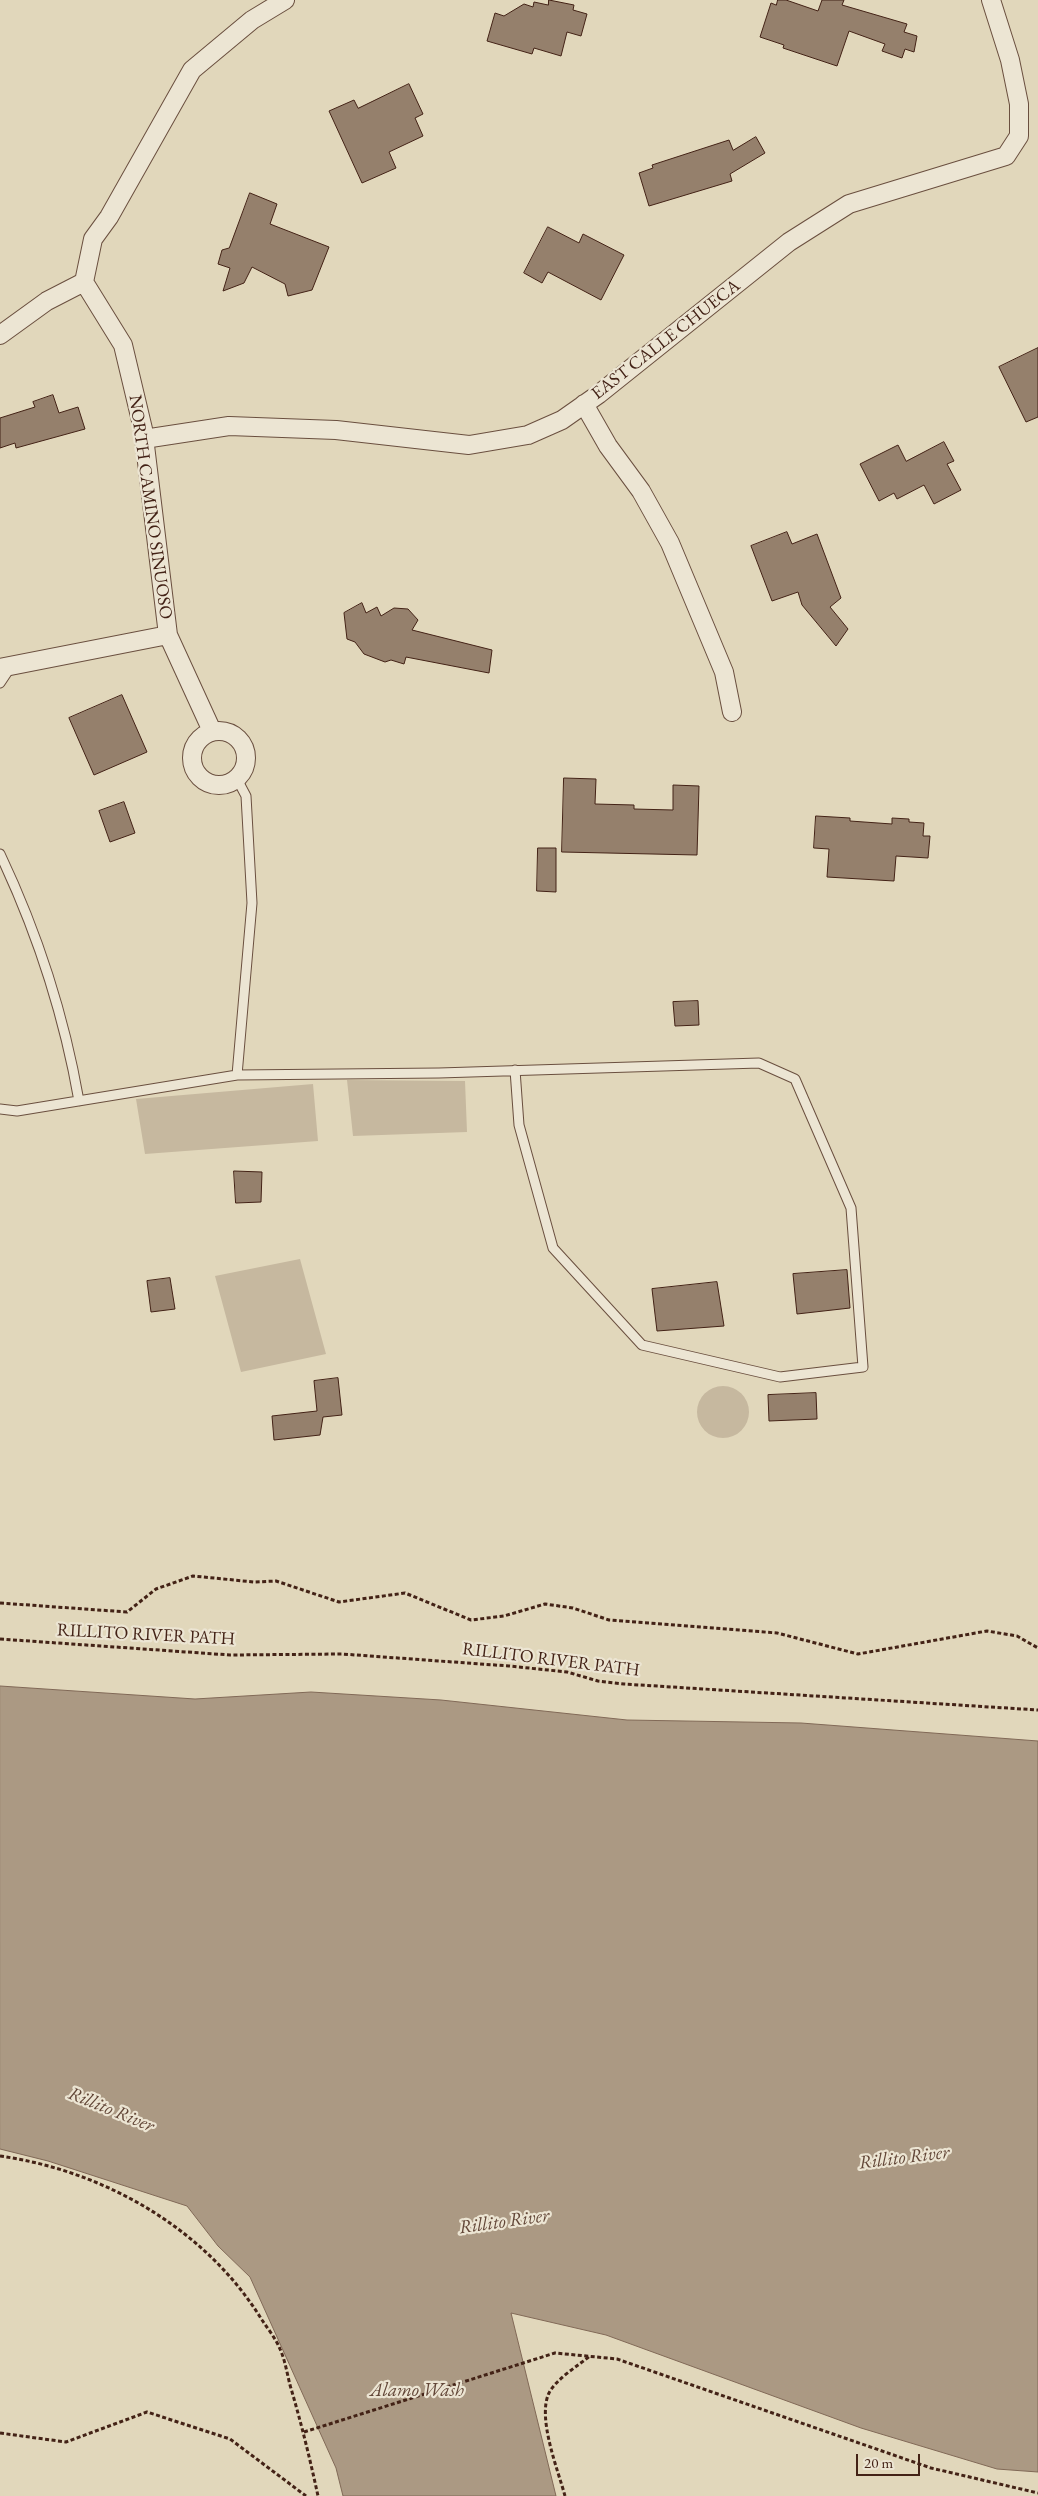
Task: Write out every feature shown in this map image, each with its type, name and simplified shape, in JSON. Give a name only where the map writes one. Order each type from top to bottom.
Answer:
[{"type":"street","name":"EAST CALLE CHUECA","points":[[144,439],[229,426],[336,430],[469,445],[528,435],[562,420],[789,242],[849,204],[1006,156],[1019,136],[1019,104],[1010,60],[991,0]]},
{"type":"street","points":[[0,335],[47,301],[84,282],[93,239],[109,218],[192,70],[252,20],[279,2]]},
{"type":"street","name":"NORTH CAMINO SINUOSO","points":[[84,282],[123,345],[144,439],[168,634],[212,731]]},
{"type":"street","points":[[584,404],[608,446],[641,491],[670,543],[724,672],[732,712]]},
{"type":"street","points":[[6,667],[168,634]]},
{"type":"street","points":[[212,731],[230,732],[244,745],[246,764],[237,779],[229,783],[212,784],[204,780],[193,767],[192,758],[197,741],[212,731]]},
{"type":"lane","points":[[0,683],[6,667]]},
{"type":"lane","points":[[237,779],[246,796],[252,903],[237,1075]]},
{"type":"lane","points":[[0,854],[37,940],[58,1008],[79,1101]]},
{"type":"lane","points":[[0,1109],[17,1111],[237,1075],[759,1063],[795,1079],[851,1208],[863,1367],[780,1377],[642,1345],[553,1248],[519,1125],[515,1070]]},
{"type":"path","points":[[0,1603],[127,1612],[156,1589],[193,1576],[254,1582],[276,1581],[339,1602],[406,1593],[471,1620],[504,1616],[545,1604],[573,1608],[609,1620],[777,1633],[858,1654],[987,1631],[1017,1636],[1038,1648]]},
{"type":"path","name":"RILLITO RIVER PATH","points":[[0,1639],[230,1655],[342,1654],[567,1672],[598,1681],[624,1684],[1038,1710]]},
{"type":"path","points":[[0,2156],[79,2176],[141,2203],[204,2248],[247,2295],[280,2348],[304,2432],[318,2496]]},
{"type":"path","points":[[304,2432],[555,2352],[616,2359],[931,2468],[1038,2493]]},
{"type":"path","points":[[564,2496],[550,2440],[546,2414],[547,2407],[550,2392],[568,2372],[590,2356]]},
{"type":"path","points":[[0,2433],[66,2442],[147,2412],[230,2439],[306,2496]]},
{"type":"shaded area","points":[[347,1080],[465,1081],[467,1132],[353,1136]]},
{"type":"shaded area","points":[[313,1084],[318,1141],[145,1154],[136,1099]]},
{"type":"shaded area","points":[[300,1259],[326,1354],[241,1372],[215,1276]]},
{"type":"shaded area","points":[[718,1386],[728,1386],[737,1390],[745,1398],[749,1412],[745,1426],[737,1434],[728,1438],[718,1438],[709,1434],[701,1426],[697,1417],[697,1407],[701,1398],[709,1390]]},
{"type":"water","points":[[0,1686],[195,1699],[311,1692],[441,1700],[627,1720],[801,1723],[1038,1741],[1038,2472],[997,2469],[861,2428],[606,2335],[511,2313],[556,2496],[343,2496],[336,2468],[250,2277],[218,2246],[187,2206],[48,2161],[0,2149]]},
{"type":"building","points":[[549,0],[574,5],[573,10],[587,14],[581,36],[567,32],[561,56],[534,48],[532,54],[487,41],[495,13],[504,16],[524,4],[533,7],[534,2],[548,5]]},
{"type":"building","points":[[778,0],[786,0],[818,11],[822,0],[844,0],[842,5],[907,24],[904,32],[917,36],[914,52],[905,49],[902,58],[882,51],[885,44],[849,31],[837,66],[783,48],[784,45],[760,37],[771,3],[776,5]]},
{"type":"building","points":[[409,84],[423,114],[415,118],[423,136],[389,152],[396,168],[362,183],[329,111],[354,100],[358,108]]},
{"type":"building","points":[[756,137],[765,153],[730,174],[732,181],[649,206],[639,173],[653,168],[652,165],[729,140],[733,150]]},
{"type":"building","points":[[250,193],[277,204],[270,224],[329,247],[312,290],[288,296],[285,284],[252,267],[244,283],[223,291],[230,268],[218,264],[222,250],[229,248]]},
{"type":"building","points":[[548,227],[579,243],[583,234],[624,255],[601,300],[548,272],[542,283],[524,273]]},
{"type":"building","points":[[1038,348],[1038,417],[1026,422],[999,367]]},
{"type":"building","points":[[53,395],[59,413],[78,407],[85,429],[16,448],[15,443],[0,448],[0,418],[35,407],[33,402]]},
{"type":"building","points":[[944,442],[954,461],[947,464],[961,490],[934,504],[924,485],[897,499],[894,493],[879,501],[860,464],[898,445],[906,461]]},
{"type":"building","points":[[787,532],[792,544],[817,534],[841,598],[830,607],[848,629],[836,646],[802,605],[798,592],[772,601],[751,546]]},
{"type":"building","points":[[362,603],[366,613],[377,607],[381,616],[394,608],[408,609],[418,620],[412,630],[492,650],[489,673],[406,657],[404,664],[391,660],[385,662],[364,654],[355,642],[347,639],[344,613]]},
{"type":"building","points":[[122,695],[147,752],[94,775],[69,718]]},
{"type":"building","points":[[564,778],[596,779],[595,804],[634,805],[634,809],[673,810],[673,785],[699,786],[697,855],[562,852]]},
{"type":"building","points":[[124,802],[135,833],[110,842],[99,811]]},
{"type":"building","points":[[816,816],[850,818],[850,821],[892,824],[892,818],[909,819],[909,822],[924,823],[923,836],[930,836],[928,858],[896,856],[894,881],[827,877],[829,849],[814,848]]},
{"type":"building","points":[[538,848],[556,848],[556,892],[537,891]]},
{"type":"building","points":[[698,1001],[699,1025],[675,1026],[673,1002]]},
{"type":"building","points":[[234,1171],[262,1172],[261,1202],[236,1203]]},
{"type":"building","points":[[847,1270],[850,1308],[797,1314],[793,1274]]},
{"type":"building","points":[[170,1278],[175,1309],[151,1312],[147,1281]]},
{"type":"building","points":[[717,1282],[724,1326],[657,1331],[652,1289]]},
{"type":"building","points":[[338,1378],[342,1415],[323,1417],[320,1435],[274,1440],[272,1416],[317,1411],[314,1381]]},
{"type":"building","points":[[816,1393],[817,1419],[769,1421],[768,1395]]},
{"type":"water label","name":"Rillito River","points":[[111,2110]]},
{"type":"water label","name":"Rillito River","points":[[904,2158]]},
{"type":"water label","name":"Rillito River","points":[[504,2222]]},
{"type":"water label","name":"Alamo Wash","points":[[417,2391]]}]
